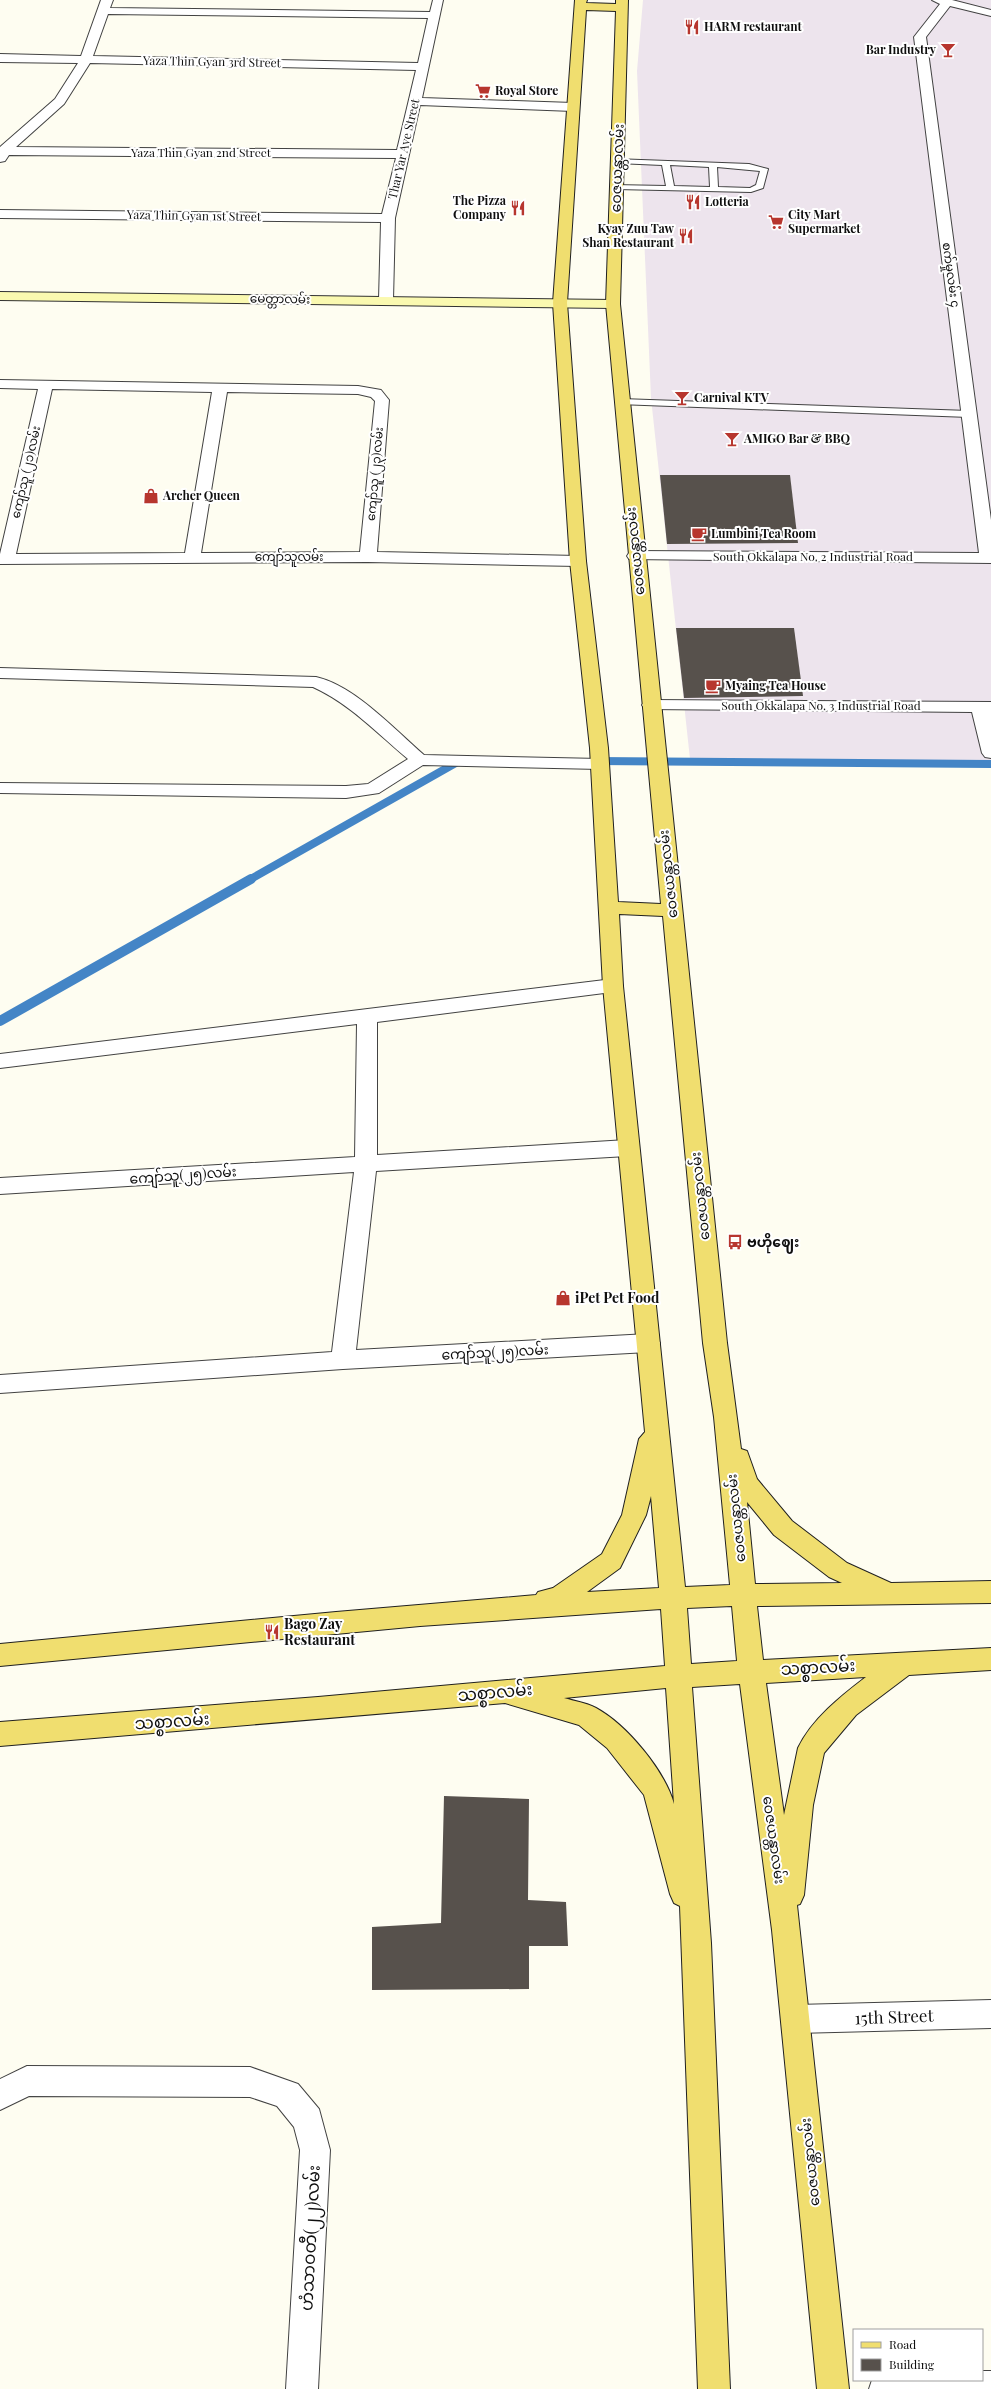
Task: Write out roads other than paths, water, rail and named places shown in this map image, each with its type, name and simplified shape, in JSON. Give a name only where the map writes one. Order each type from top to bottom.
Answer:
[{"type":"main road","points":[[622,4],[581,3],[560,303],[578,561],[600,764],[613,986],[627,1148],[673,1598],[677,1676],[697,1943],[714,2389]]},
{"type":"main road","name":"ဝေဇယန္တာလမ်း","points":[[622,4],[613,304],[621,402],[635,556],[715,1343],[726,1417],[750,1671],[786,1930],[833,2389]]},
{"type":"main road","name":"မေတ္တာလမ်း","points":[[0,296],[613,304]]},
{"type":"main road","points":[[608,908],[672,910]]},
{"type":"main road","points":[[726,1417],[746,1483],[783,1528],[838,1570],[891,1596]]},
{"type":"main road","points":[[518,1606],[559,1598],[611,1560],[634,1515],[655,1420]]},
{"type":"main road","points":[[0,1655],[518,1606],[744,1595],[891,1596],[991,1592]]},
{"type":"main road","name":"သစ္စာလမ်း","points":[[0,1734],[318,1709],[677,1676],[991,1659]]},
{"type":"main road","points":[[786,1930],[799,1805],[812,1748],[847,1706],[904,1664]]},
{"type":"main road","points":[[503,1691],[586,1716],[617,1740],[656,1790],[697,1943]]},
{"type":"street","name":"Thar Yar Aye Street","points":[[386,300],[388,218],[438,0]]},
{"type":"street","points":[[942,1],[991,13]]},
{"type":"street","name":"စက်မှုလမ်း ၄","points":[[942,1],[920,37],[990,558]]},
{"type":"street","points":[[2,154],[60,101],[86,60],[105,5],[435,14]]},
{"type":"street","name":"Yaza Thin Gyan 3rd Street","points":[[0,58],[424,66]]},
{"type":"street","points":[[415,101],[573,107]]},
{"type":"street","name":"Yaza Thin Gyan 2nd Street","points":[[2,154],[402,154]]},
{"type":"street","name":"Yaza Thin Gyan 1st Street","points":[[0,214],[388,218]]},
{"type":"street","points":[[0,384],[220,388],[192,557]]},
{"type":"street","name":"ကျော်သူ (၂၁)လမ်း","points":[[3,559],[46,384]]},
{"type":"street","name":"ကျော်သူ (၂၃)လမ်း","points":[[220,388],[358,390],[376,393],[382,400],[368,557]]},
{"type":"street","name":"South Okkalapa No. 2 Industrial Road","points":[[635,556],[990,558]]},
{"type":"street","name":"ကျော်သူလမ်း","points":[[3,559],[368,557],[578,561]]},
{"type":"street","points":[[0,673],[316,682],[332,689],[368,716],[419,760]]},
{"type":"street","name":"South Okkalapa No. 3 Industrial Road","points":[[650,705],[985,706]]},
{"type":"street","points":[[985,706],[991,753]]},
{"type":"street","points":[[0,788],[346,792],[373,789],[419,760],[600,764]]},
{"type":"street","points":[[0,1061],[613,986]]},
{"type":"street","points":[[342,1360],[366,1164],[367,1016]]},
{"type":"street","name":"ကျော်သူ(၂၅)လမ်း","points":[[0,1186],[627,1148]]},
{"type":"street","name":"ကျော်သူ(၂၅)လမ်း","points":[[0,1384],[342,1360],[648,1343]]},
{"type":"street","name":"15th Street","points":[[796,2019],[991,2014]]},
{"type":"street","name":"ဟံသာဝတီ(၂၂)လမ်း","points":[[0,2095],[27,2081],[250,2082],[287,2095],[308,2120],[315,2150],[302,2389]]},
{"type":"street","points":[[885,2389],[991,2387]]},
{"type":"lane","points":[[616,187],[714,189],[757,188],[760,186],[764,169],[749,166],[713,164],[617,161]]},
{"type":"lane","points":[[666,163],[670,188]]},
{"type":"lane","points":[[713,164],[714,189]]},
{"type":"lane","points":[[621,402],[970,414]]},
{"type":"waterway","points":[[249,880],[461,760]]},
{"type":"waterway","points":[[595,761],[991,764]]},
{"type":"waterway","points":[[0,1021],[251,879]]},
{"type":"place","name":"HARM restaurant","points":[[692,27]]},
{"type":"place","name":"Bar Industry","points":[[948,50]]},
{"type":"place","name":"Royal Store","points":[[483,91]]},
{"type":"place","name":"Lotteria","points":[[693,202]]},
{"type":"place","name":"The Pizza Company","points":[[518,208]]},
{"type":"place","name":"City Mart Supermarket","points":[[776,222]]},
{"type":"place","name":"Kyay Zuu Taw Shan Restaurant","points":[[686,236]]},
{"type":"place","name":"Carnival KTV","points":[[682,398]]},
{"type":"place","name":"AMIGO Bar & BBQ","points":[[732,439]]},
{"type":"place","name":"Archer Queen","points":[[151,496]]},
{"type":"place","name":"Lumbini Tea Room","points":[[699,534]]},
{"type":"place","name":"Myaing Tea House","points":[[713,686]]},
{"type":"place","name":"ဗဟိုဈေး","points":[[735,1242]]},
{"type":"place","name":"iPet Pet Food","points":[[563,1298]]},
{"type":"place","name":"Bago Zay Restaurant","points":[[272,1632]]}]
